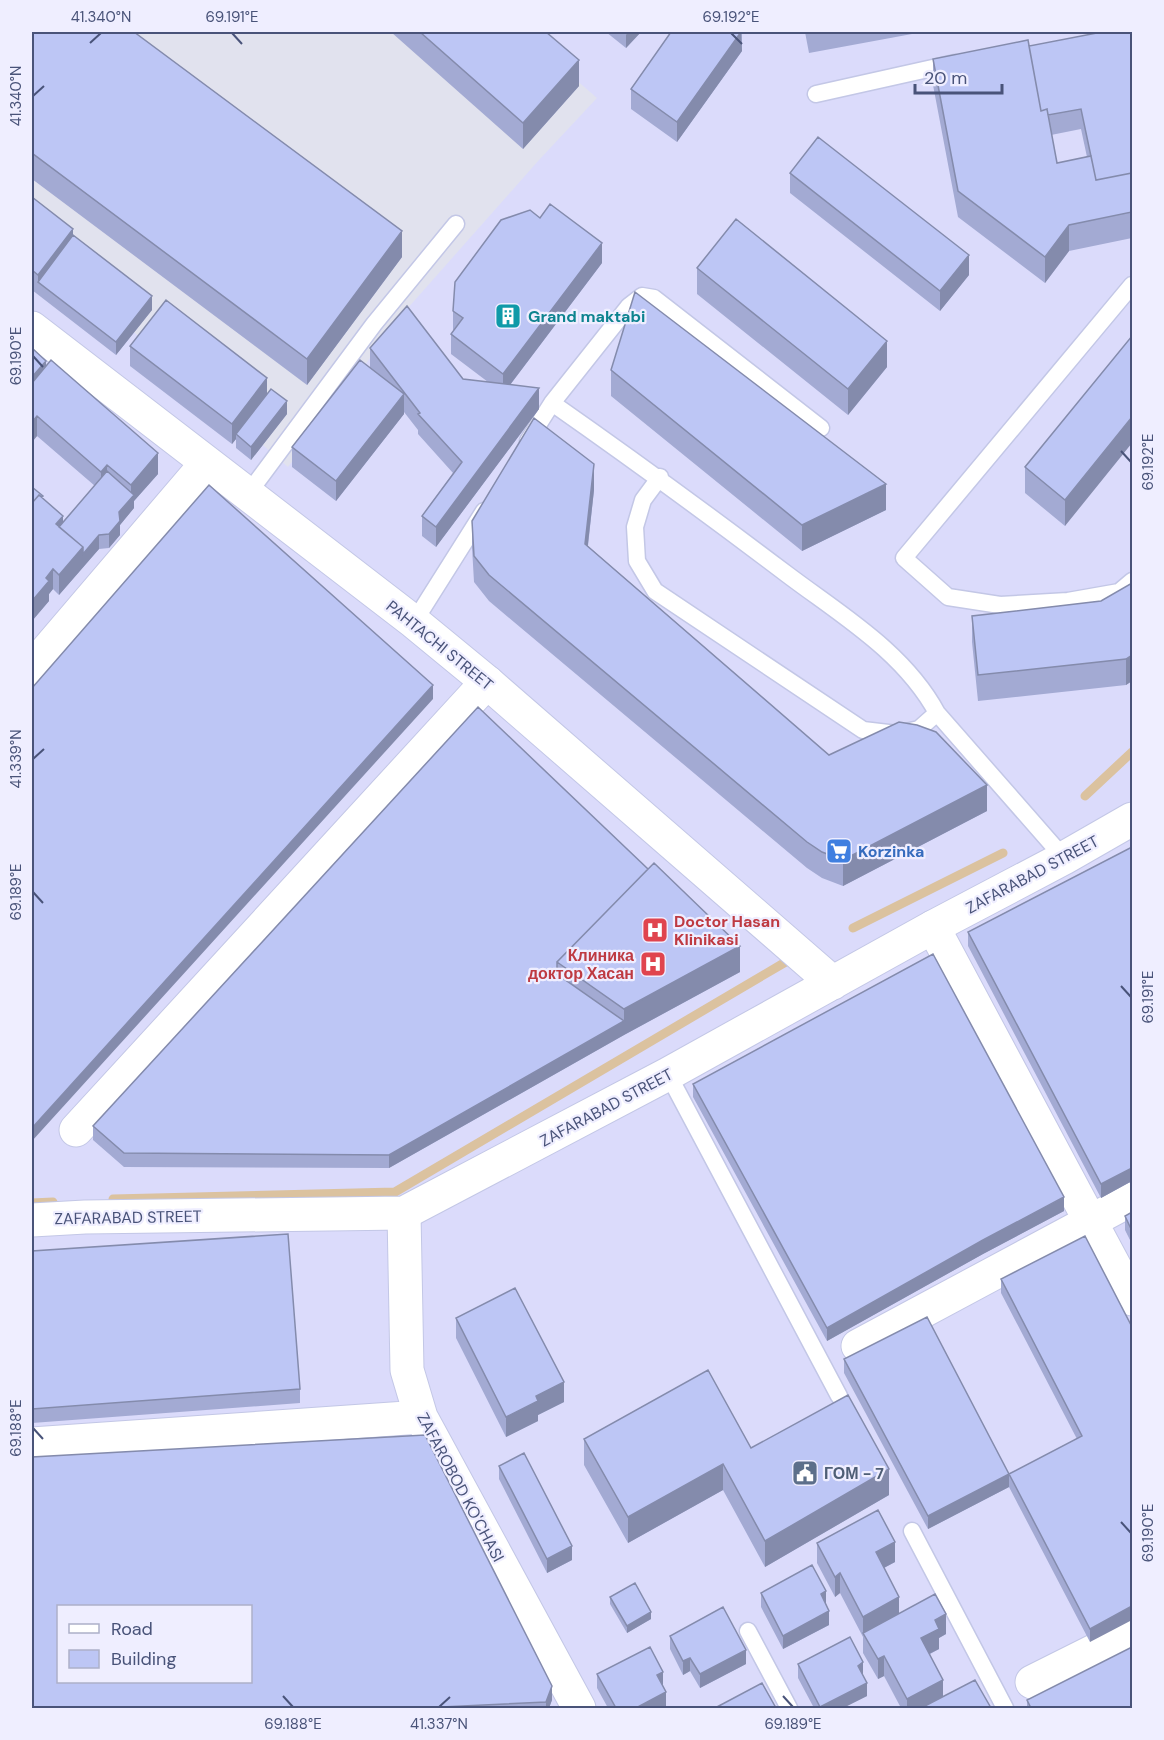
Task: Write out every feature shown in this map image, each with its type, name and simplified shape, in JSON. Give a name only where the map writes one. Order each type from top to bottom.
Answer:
[{"type":"street","name":"PAHTACHI STREET","points":[[32,328],[414,622],[487,682],[833,983]]},
{"type":"street","points":[[32,669],[206,464]]},
{"type":"street","points":[[76,1130],[487,682]]},
{"type":"street","name":"ZAFARABAD STREET","points":[[32,1220],[85,1217],[404,1213],[669,1074],[1132,819]]},
{"type":"street","points":[[933,927],[1132,1299]]},
{"type":"street","points":[[858,1346],[1132,1199]]},
{"type":"street","name":"ZAFAROBOD KO'CHASI","points":[[404,1213],[407,1370],[421,1417],[579,1708]]},
{"type":"street","points":[[32,1444],[421,1417]]},
{"type":"street","points":[[1032,1682],[1132,1632]]},
{"type":"lane","points":[[816,94],[976,59]]},
{"type":"lane","points":[[247,495],[374,324],[456,224]]},
{"type":"lane","points":[[1132,285],[904,558],[948,597],[1000,605],[1068,601],[1119,592],[1132,581]]},
{"type":"lane","points":[[521,453],[552,403],[629,306],[642,296],[654,298],[821,428]]},
{"type":"lane","points":[[552,403],[660,477],[890,652],[926,692],[937,712],[1064,858]]},
{"type":"lane","points":[[660,477],[644,500],[635,527],[637,561],[655,591],[863,730],[897,734],[919,729],[937,712]]},
{"type":"lane","points":[[414,622],[495,493]]},
{"type":"lane","points":[[669,1074],[839,1396]]},
{"type":"lane","points":[[912,1531],[1005,1708]]},
{"type":"lane","points":[[748,1631],[789,1708]]},
{"type":"shaded area","points":[[32,32],[1132,32],[1132,1708],[32,1708]]},
{"type":"shaded area","points":[[32,32],[521,32],[597,98],[407,309],[288,467],[32,243]]},
{"type":"building","points":[[32,32],[134,32],[402,231],[307,359],[32,153]]},
{"type":"building","points":[[420,32],[546,32],[579,60],[523,123]]},
{"type":"building","points":[[671,32],[741,32],[677,122],[631,89]]},
{"type":"building","points":[[1102,32],[1132,32],[1132,173],[1096,180],[1081,109],[1048,115],[1047,109],[1041,111],[1029,46]]},
{"type":"building","points":[[1028,40],[1041,111],[1047,109],[1057,163],[1091,156],[1096,180],[1132,173],[1132,212],[1069,225],[1045,257],[958,191],[933,59]]},
{"type":"building","points":[[818,137],[969,255],[940,291],[790,173]]},
{"type":"building","points":[[32,197],[73,229],[38,275],[32,270]]},
{"type":"building","name":"Grand maktabi","points":[[550,204],[602,243],[503,374],[451,334],[463,318],[453,311],[455,282],[501,220],[530,210],[540,218]]},
{"type":"building","points":[[736,219],[887,341],[848,389],[697,268]]},
{"type":"building","points":[[73,235],[152,296],[116,342],[38,282]]},
{"type":"building","points":[[635,292],[886,484],[802,525],[611,370]]},
{"type":"building","points":[[166,300],[267,378],[232,424],[130,346]]},
{"type":"building","points":[[407,306],[463,379],[539,388],[436,527],[422,516],[462,462],[418,414],[420,413],[370,348]]},
{"type":"building","points":[[1132,336],[1132,417],[1065,500],[1025,467]]},
{"type":"building","points":[[32,348],[46,361],[32,377]]},
{"type":"building","points":[[51,360],[158,453],[131,485],[107,465],[101,472],[37,416],[32,422],[32,383]]},
{"type":"building","points":[[360,360],[404,394],[336,481],[292,447]]},
{"type":"building","points":[[271,389],[287,401],[251,447],[236,434]]},
{"type":"building","points":[[534,418],[594,464],[585,544],[829,755],[899,722],[917,725],[936,732],[987,785],[843,860],[822,852],[807,842],[489,575],[474,556],[472,521]]},
{"type":"building","points":[[107,471],[134,495],[119,512],[120,521],[109,534],[99,535],[83,554],[83,547],[59,527]]},
{"type":"building","points":[[209,485],[433,685],[32,1128],[32,688]]},
{"type":"building","points":[[32,487],[43,496],[39,495],[32,503]]},
{"type":"building","points":[[39,495],[63,516],[56,524],[83,547],[59,575],[53,569],[46,578],[49,581],[32,601],[32,503]]},
{"type":"building","points":[[1132,583],[1132,655],[1126,659],[978,675],[972,616],[1101,601]]},
{"type":"building","points":[[478,707],[648,869],[557,962],[557,974],[624,1021],[389,1155],[124,1153],[93,1126]]},
{"type":"building","points":[[1132,847],[1132,1168],[1101,1184],[968,932]]},
{"type":"building","name":"Doctor Hasan Klinikasi","points":[[654,863],[740,946],[624,1009],[557,962]]},
{"type":"building","points":[[933,954],[1064,1197],[827,1328],[693,1084]]},
{"type":"building","points":[[1132,1212],[1132,1231],[1125,1216]]},
{"type":"building","points":[[288,1234],[300,1389],[32,1409],[32,1251]]},
{"type":"building","points":[[1085,1236],[1132,1327],[1132,1606],[1090,1629],[1009,1474],[1082,1436],[1001,1279]]},
{"type":"building","points":[[515,1288],[564,1382],[536,1396],[538,1401],[506,1417],[456,1318]]},
{"type":"building","points":[[927,1317],[1009,1474],[928,1516],[844,1359]]},
{"type":"building","points":[[708,1370],[751,1448],[848,1395],[889,1469],[765,1541],[723,1464],[628,1517],[584,1439]]},
{"type":"building","points":[[425,1435],[552,1686],[546,1702],[420,1708],[32,1708],[32,1457]]},
{"type":"building","points":[[524,1453],[572,1546],[547,1559],[499,1466]]},
{"type":"building","points":[[878,1510],[895,1542],[876,1552],[899,1597],[863,1617],[840,1573],[835,1577],[817,1543]]},
{"type":"building","points":[[812,1565],[826,1591],[821,1594],[829,1611],[783,1636],[761,1593]]},
{"type":"building","points":[[635,1583],[651,1612],[627,1626],[610,1597]]},
{"type":"building","points":[[935,1594],[946,1614],[935,1620],[939,1629],[921,1638],[943,1680],[907,1699],[884,1656],[878,1659],[863,1633]]},
{"type":"building","points":[[723,1607],[746,1650],[700,1674],[690,1658],[683,1661],[670,1636]]},
{"type":"building","points":[[850,1637],[863,1662],[858,1666],[867,1683],[820,1707],[798,1664]]},
{"type":"building","points":[[650,1647],[663,1672],[657,1675],[666,1692],[636,1708],[616,1708],[597,1674]]},
{"type":"building","points":[[1132,1647],[1132,1708],[1031,1708],[1027,1700]]},
{"type":"building","points":[[975,1680],[991,1708],[921,1708]]},
{"type":"building","points":[[762,1683],[776,1708],[715,1708]]},
{"type":"waterway","points":[[1085,796],[1132,752]]},
{"type":"waterway","points":[[853,928],[1003,853]]},
{"type":"waterway","points":[[113,1199],[395,1192],[789,960]]},
{"type":"waterway","points":[[32,1203],[53,1202]]},
{"type":"place","name":"Grand maktabi","points":[[508,316]]},
{"type":"place","name":"Korzinka","points":[[839,851]]},
{"type":"place","name":"Doctor Hasan Klinikasi","points":[[655,930]]},
{"type":"place","name":"Клиника доктор Хасан","points":[[653,964]]},
{"type":"place","name":"ГОМ - 7","points":[[805,1473]]}]
